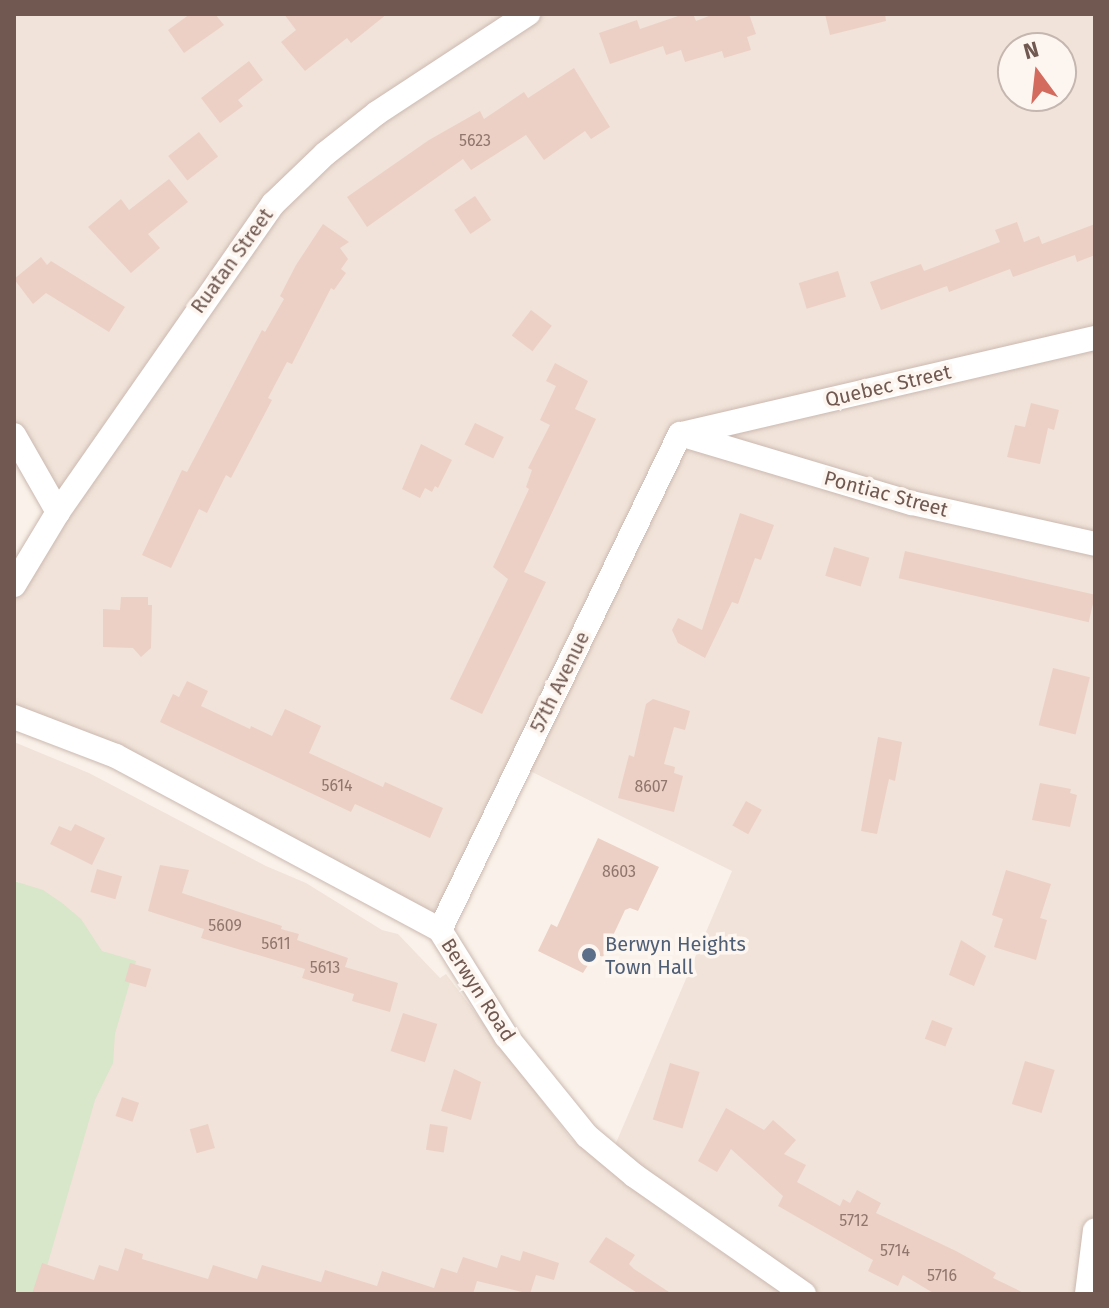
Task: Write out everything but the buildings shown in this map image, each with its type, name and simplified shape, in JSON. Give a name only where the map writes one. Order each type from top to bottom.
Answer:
[{"type":"street","name":"Ruatan Street","points":[[14,585],[58,512],[273,204],[325,154],[377,113],[528,14]]},
{"type":"street","name":"Quebec Street","points":[[680,434],[1095,338]]},
{"type":"street","name":"Pontiac Street","points":[[680,434],[912,503],[1095,544]]},
{"type":"street","name":"57th Avenue","points":[[440,930],[680,434]]},
{"type":"street","points":[[14,435],[58,512]]},
{"type":"street","name":"Berwyn Road","points":[[14,717],[116,756],[440,930],[506,1036],[587,1136],[635,1176],[798,1293]]},
{"type":"street","points":[[1087,1294],[1095,1230]]},
{"type":"shaded area","points":[[14,14],[1095,14],[1095,1294],[804,1294],[610,1157],[732,871],[520,766],[440,930],[14,716],[14,585],[57,512],[14,435]]},
{"type":"shaded area","points":[[14,742],[89,773],[266,866],[306,883],[382,930],[398,934],[440,978],[446,974],[571,1139],[684,1227],[786,1294],[14,1294],[19,882],[14,881]]},
{"type":"green space","points":[[14,881],[43,890],[62,903],[81,919],[102,951],[136,961],[115,1034],[113,1063],[95,1100],[39,1294],[14,1294]]},
{"type":"place","name":"Berwyn Heights Town Hall","points":[[589,955]]}]
